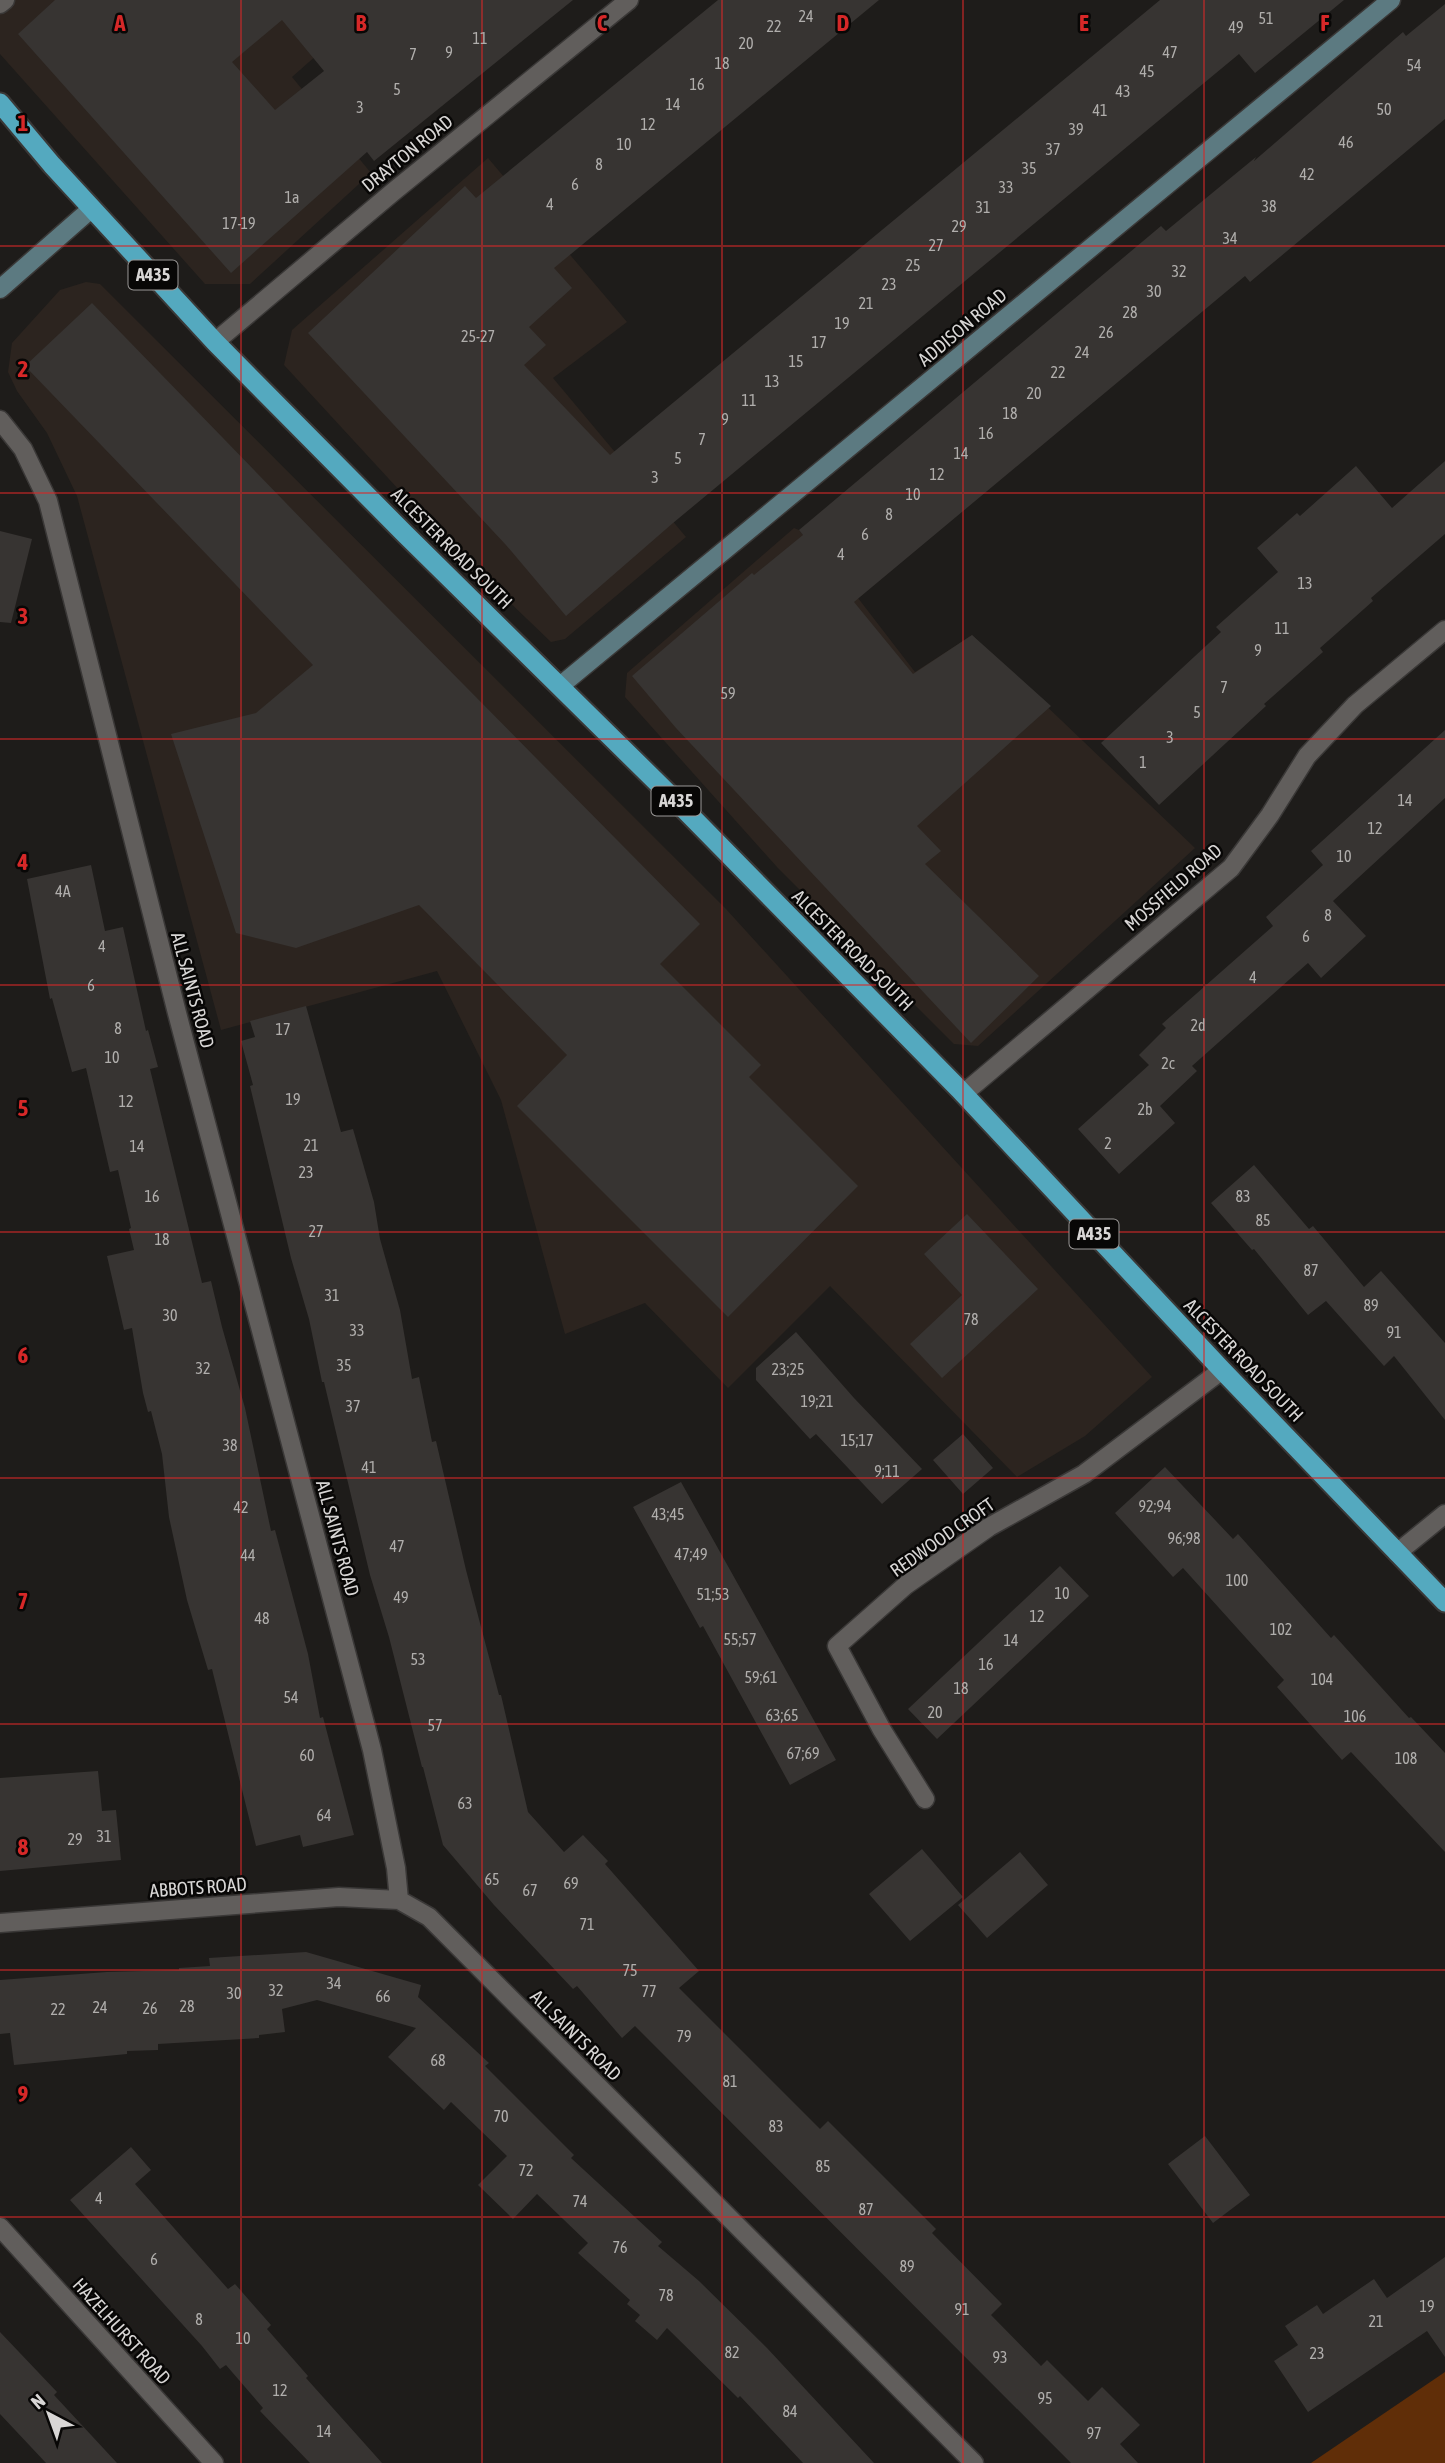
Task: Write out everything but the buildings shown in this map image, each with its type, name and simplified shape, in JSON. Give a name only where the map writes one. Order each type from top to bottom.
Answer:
[{"type":"highway","name":"A435","points":[[0,103],[91,208],[215,342]]},
{"type":"highway","name":"ALCESTER ROAD SOUTH","points":[[215,342],[692,817],[963,1094],[1445,1602]]},
{"type":"main road","name":"ADDISON ROAD","points":[[559,686],[1391,0]]},
{"type":"main road","points":[[0,289],[91,208]]},
{"type":"street","points":[[0,4],[5,0]]},
{"type":"street","name":"DRAYTON ROAD","points":[[215,342],[470,128],[629,0]]},
{"type":"street","name":"ALL SAINTS ROAD","points":[[0,420],[23,449],[48,500],[174,999],[372,1750],[396,1868],[399,1900],[429,1917],[974,2463]]},
{"type":"street","name":"MOSSFIELD ROAD","points":[[963,1094],[1231,868],[1270,815],[1307,757],[1355,705],[1445,630]]},
{"type":"street","name":"REDWOOD CROFT","points":[[925,1799],[882,1730],[837,1646],[906,1585],[989,1527],[1084,1474],[1222,1370]]},
{"type":"street","points":[[1397,1553],[1445,1514]]},
{"type":"street","name":"ABBOTS ROAD","points":[[0,1923],[339,1897],[399,1900]]},
{"type":"street","name":"HAZELHURST ROAD","points":[[0,2227],[214,2463]]},
{"type":"shaded area","points":[[0,0],[317,0],[343,32],[292,77],[371,173],[250,284],[205,284],[0,54]]},
{"type":"shaded area","points":[[488,158],[627,322],[553,378],[686,537],[565,639],[551,642],[447,542],[284,365],[292,330]]},
{"type":"shaded area","points":[[86,282],[100,284],[726,909],[1152,1377],[1085,1436],[1017,1477],[830,1286],[728,1388],[645,1303],[565,1334],[501,1100],[437,971],[221,1030],[77,496],[47,433],[17,391],[8,372],[12,343],[60,290]]},
{"type":"shaded area","points":[[794,528],[799,530],[858,598],[915,672],[972,635],[1195,848],[978,1046],[954,1044],[777,867],[625,697],[627,673]]},
{"type":"shaded area","points":[[1445,2372],[1445,2463],[1311,2463]]}]
